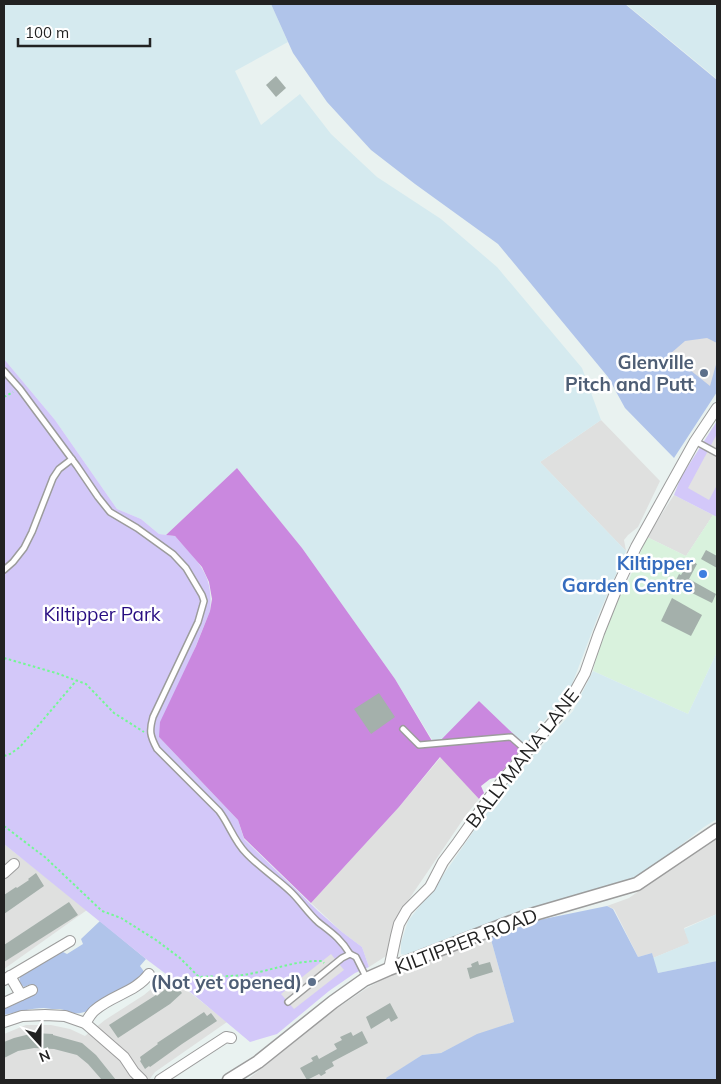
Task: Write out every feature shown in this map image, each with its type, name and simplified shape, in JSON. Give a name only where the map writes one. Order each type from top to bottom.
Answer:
[{"type":"street","name":"BALLYMANA LANE","points":[[389,969],[399,924],[407,910],[430,887],[443,862],[492,794],[564,709],[574,693],[584,673],[619,583],[636,548],[695,441],[717,408]]},
{"type":"street","name":"KILTIPPER ROAD","points":[[229,1080],[258,1062],[333,1002],[367,979],[524,917],[637,884],[717,830]]},
{"type":"street","points":[[4,873],[14,864]]},
{"type":"street","points":[[21,995],[7,978],[70,942]]},
{"type":"street","points":[[85,1023],[95,1010],[144,982],[149,974]]},
{"type":"street","points":[[4,1003],[32,990]]},
{"type":"street","points":[[4,1022],[22,1016],[45,1015],[65,1016],[85,1023],[124,1057],[142,1080]]},
{"type":"street","points":[[160,1080],[226,1037],[230,1038]]},
{"type":"lane","points":[[4,371],[20,389],[110,512],[137,528],[173,554],[186,568],[202,595],[204,601],[198,622],[150,727],[151,737],[157,749],[219,811],[246,853],[292,894],[318,922],[341,940],[350,954],[356,957],[367,979]]},
{"type":"lane","points":[[695,441],[717,453]]},
{"type":"lane","points":[[4,570],[24,548],[53,478],[72,459]]},
{"type":"lane","points":[[403,728],[419,746],[511,737],[528,751]]},
{"type":"lane","points":[[288,1002],[342,958],[350,954]]},
{"type":"path","points":[[4,397],[20,389]]},
{"type":"path","points":[[4,658],[86,684],[114,713],[151,737]]},
{"type":"path","points":[[4,756],[20,746],[77,680]]},
{"type":"path","points":[[4,826],[46,858],[102,911],[121,918],[156,940],[180,958],[199,977],[248,974],[315,961],[322,961],[328,969]]},
{"type":"shaded area","points":[[4,4],[271,4],[288,42],[235,71],[261,125],[300,94],[331,134],[377,177],[441,219],[497,267],[582,368],[601,420],[540,462],[626,551],[598,616],[571,687],[525,745],[479,701],[436,746],[395,679],[302,548],[237,468],[166,535],[159,534],[141,519],[117,509],[55,420],[4,359]]},
{"type":"shaded area","points":[[271,4],[625,4],[717,80],[717,392],[674,458],[625,408],[608,377],[498,244],[371,150],[327,102],[293,53]]},
{"type":"shaded area","points":[[626,4],[717,4],[717,79]]},
{"type":"shaded area","name":"Glenville Pitch and Putt","points":[[707,338],[717,343],[717,361],[710,386],[670,354],[685,341]]},
{"type":"shaded area","points":[[601,420],[660,481],[638,527],[624,540],[626,551],[540,462]]},
{"type":"shaded area","points":[[717,434],[717,485],[709,500],[688,488]]},
{"type":"shaded area","points":[[237,468],[302,548],[395,679],[435,746],[479,701],[525,745],[497,777],[490,779],[481,786],[484,793],[479,799],[440,757],[399,807],[311,903],[244,838],[238,820],[159,737],[160,722],[196,646],[210,611],[212,599],[209,582],[202,567],[175,536],[166,535]]},
{"type":"shaded area","points":[[674,495],[713,515],[686,556],[647,537]]},
{"type":"shaded area","points":[[713,515],[717,517],[717,652],[688,714],[593,671],[602,634],[628,582],[647,537],[686,556]]},
{"type":"shaded area","points":[[717,652],[717,819],[640,877],[409,956],[401,954],[401,943],[408,921],[437,884],[498,796],[573,711],[593,671],[688,714]]},
{"type":"shaded area","points":[[441,757],[479,799],[466,815],[401,911],[389,952],[369,967],[362,947],[342,932],[311,903],[399,807]]},
{"type":"shaded area","points":[[717,836],[717,914],[684,928],[690,943],[653,958],[652,953],[638,957],[614,909],[607,906],[629,898]]},
{"type":"shaded area","points":[[4,844],[87,910],[4,969]]},
{"type":"shaded area","points":[[607,906],[613,909],[638,957],[652,953],[658,973],[717,961],[717,1080],[387,1080],[386,1078],[422,1055],[441,1053],[477,1034],[514,1022],[490,936],[529,922]]},
{"type":"shaded area","points":[[717,914],[717,961],[658,973],[653,958],[689,943],[684,929]]},
{"type":"shaded area","points":[[100,921],[146,959],[140,966],[145,973],[139,980],[88,1011],[76,1013],[44,1008],[29,1009],[4,1015],[4,1008],[31,984],[24,987],[19,983],[20,976],[57,954],[63,952],[67,954],[83,944],[81,939]]},
{"type":"shaded area","points":[[490,936],[514,1022],[477,1035],[441,1053],[422,1055],[387,1080],[247,1080],[336,1009],[367,988],[391,975]]},
{"type":"shaded area","name":"(Not yet opened)","points":[[331,954],[344,970],[294,1009],[281,994]]},
{"type":"shaded area","points":[[168,975],[227,1022],[155,1072],[149,1080],[4,1080],[4,1034],[26,1025],[51,1025],[70,1029],[85,1036],[105,1020],[144,995]]},
{"type":"green space","name":"Kiltipper Park","points":[[4,359],[55,420],[117,509],[141,519],[159,534],[175,536],[197,561],[207,578],[211,598],[210,611],[159,737],[238,820],[244,839],[318,911],[362,947],[369,967],[355,973],[329,991],[277,1034],[250,1042],[194,995],[146,959],[4,844]]},
{"type":"green space","points":[[717,421],[717,517],[674,495],[681,477]]},
{"type":"building","points":[[276,76],[286,88],[276,97],[266,85]]},
{"type":"building","points":[[706,550],[717,556],[717,568],[701,559]]},
{"type":"building","points":[[690,560],[697,564],[689,579],[716,594],[712,603],[674,584]]},
{"type":"building","points":[[672,598],[702,615],[691,636],[661,621]]},
{"type":"building","points":[[379,693],[395,717],[371,734],[354,709]]},
{"type":"building","points":[[36,873],[44,886],[4,914],[4,895],[29,880]]},
{"type":"building","points":[[69,902],[78,915],[4,962],[4,945]]},
{"type":"building","points":[[478,961],[479,965],[490,962],[493,972],[470,979],[467,968],[472,967],[471,964]]},
{"type":"building","points":[[174,984],[182,993],[170,1004],[118,1038],[109,1025]]},
{"type":"building","points":[[390,1003],[398,1018],[391,1022],[389,1018],[371,1029],[366,1017]]},
{"type":"building","points":[[204,1012],[207,1016],[211,1013],[217,1021],[145,1069],[140,1061],[140,1057],[157,1043]]},
{"type":"building","points":[[362,1031],[368,1043],[332,1062],[334,1066],[325,1071],[326,1073],[307,1080],[300,1068],[313,1061],[311,1058],[317,1055],[319,1059],[337,1049],[334,1044],[342,1040],[340,1037],[351,1032],[353,1036]]},
{"type":"building","points":[[34,1033],[53,1034],[82,1043],[96,1055],[116,1080],[102,1080],[77,1055],[54,1049],[34,1048],[18,1051],[4,1058],[4,1042]]},
{"type":"place","name":"Glenville Pitch and Putt","points":[[704,373]]},
{"type":"place","name":"Kiltipper Garden Centre","points":[[703,574]]},
{"type":"place","name":"(Not yet opened)","points":[[312,982]]}]
